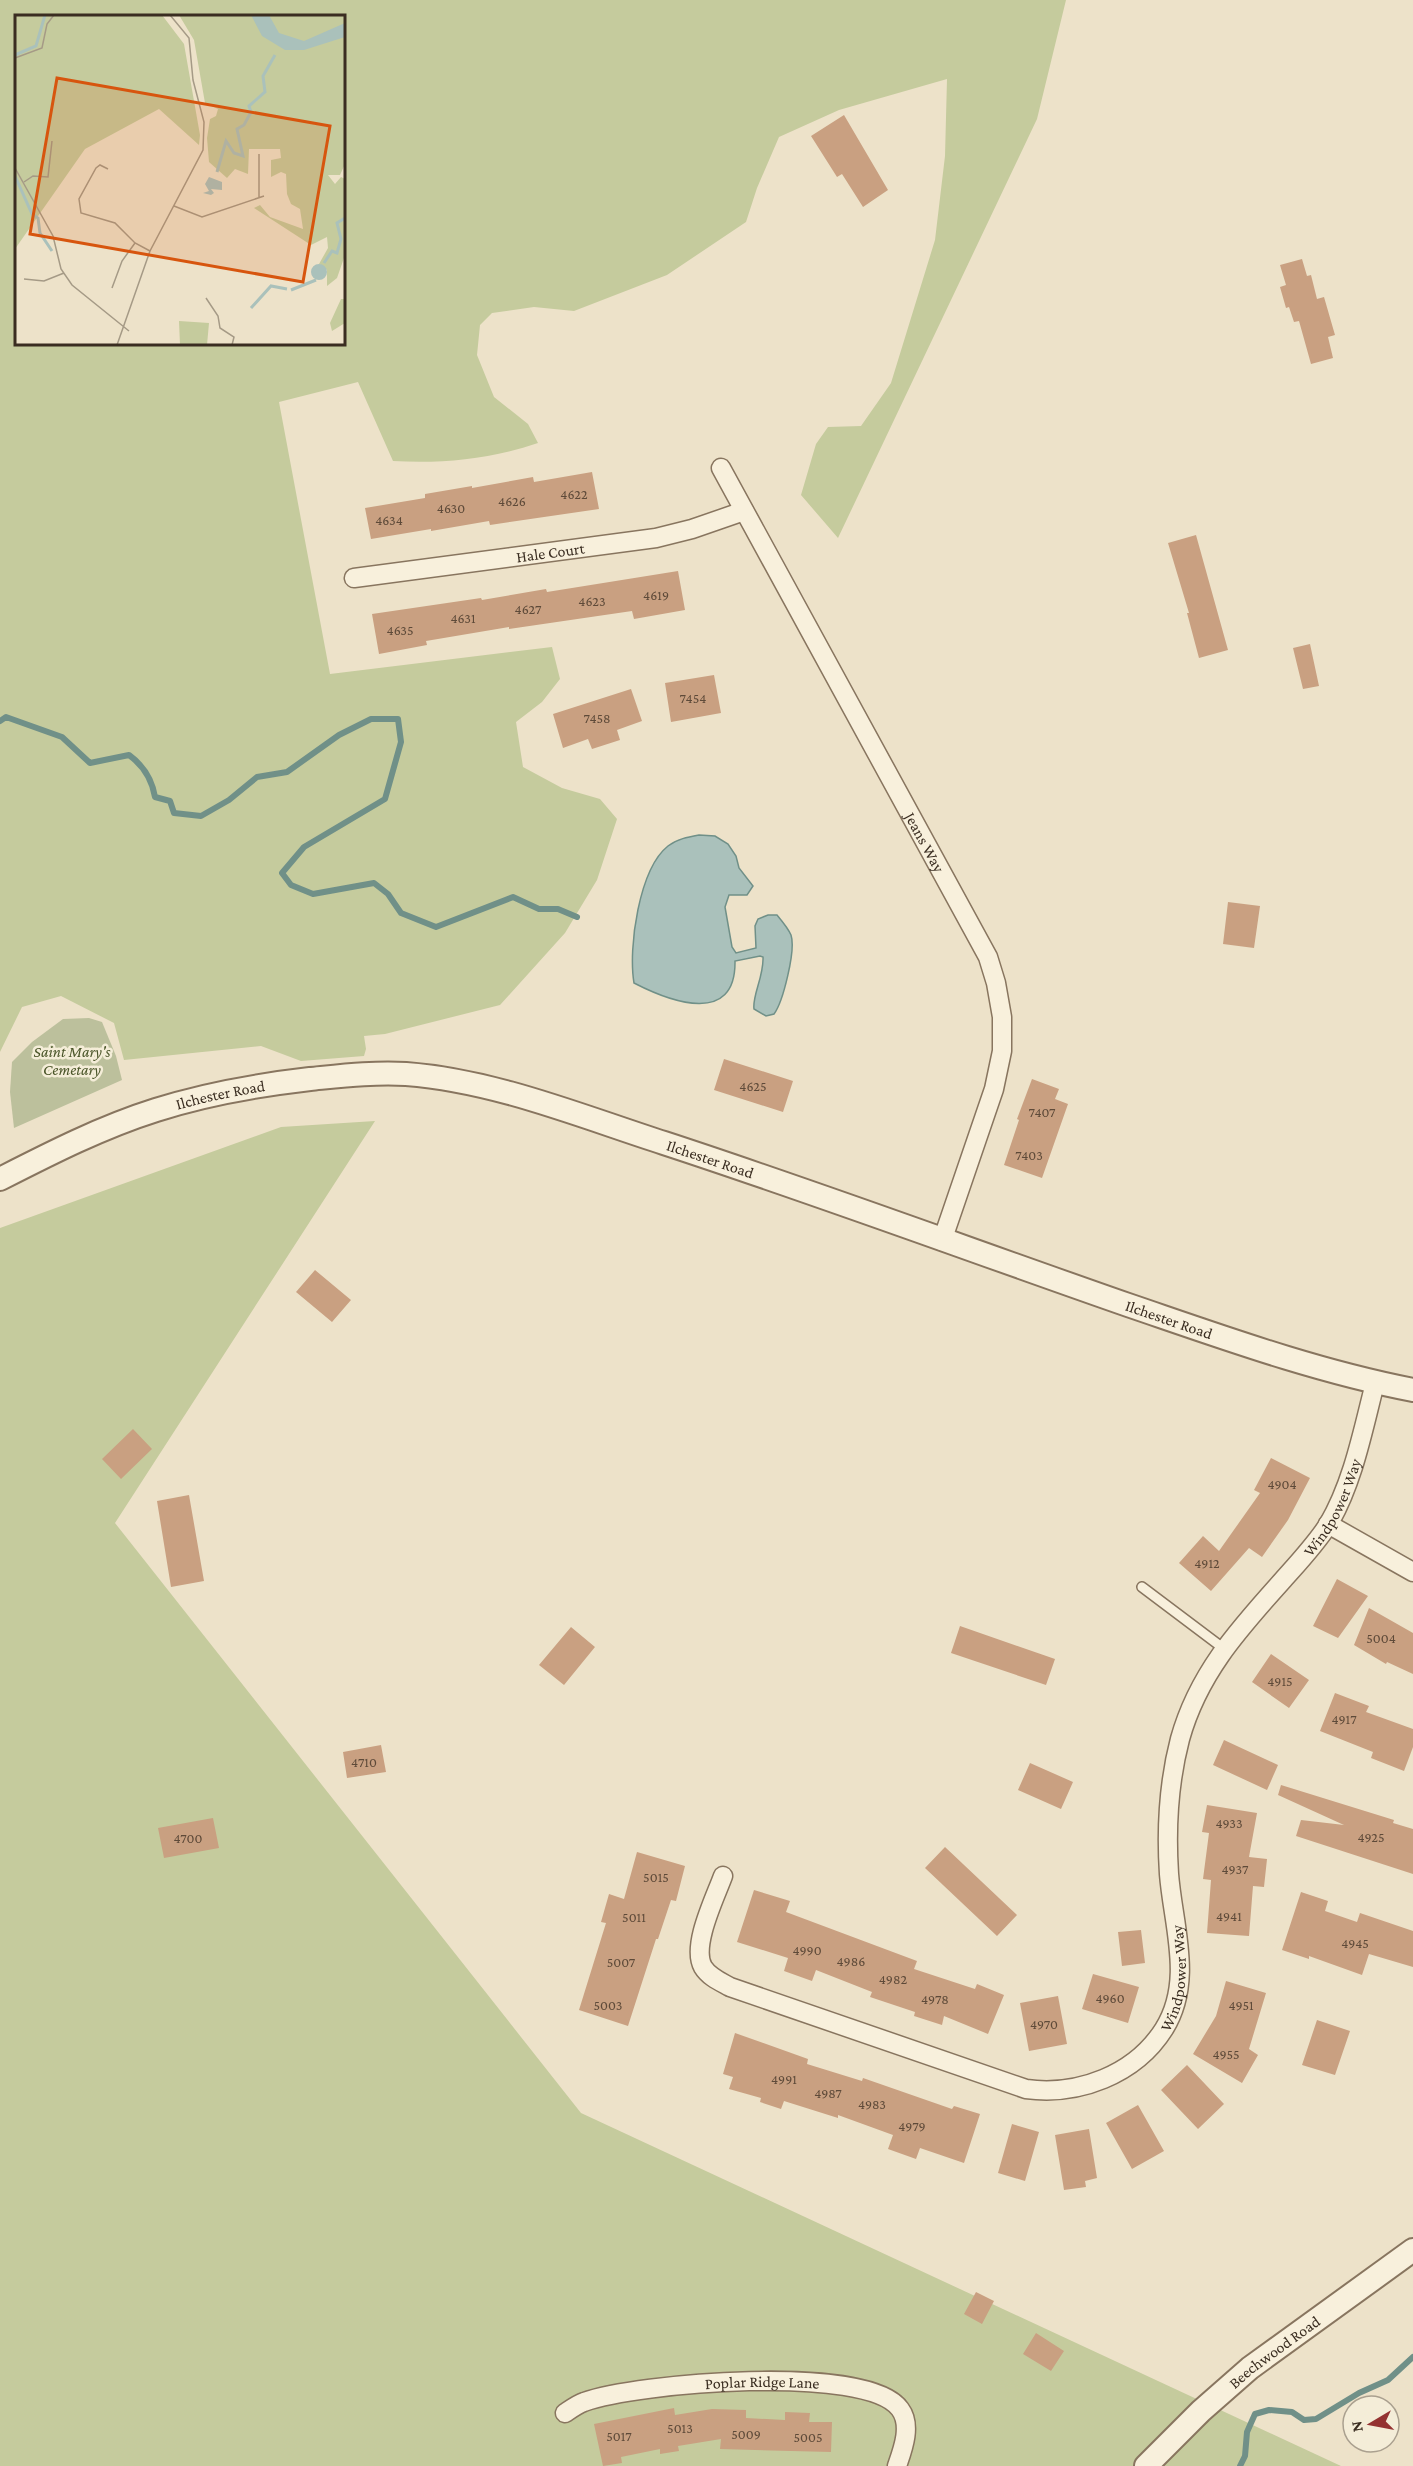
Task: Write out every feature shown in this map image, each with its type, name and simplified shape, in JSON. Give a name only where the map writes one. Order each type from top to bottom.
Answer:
[{"type":"street","name":"Jeans Way","points":[[721,468],[978,937],[988,957],[996,983],[1002,1017],[1002,1050],[994,1089],[942,1241]]},
{"type":"street","name":"Hale Court","points":[[354,578],[656,538],[692,529],[744,511]]},
{"type":"street","name":"Ilchester Road","points":[[0,1179],[89,1135],[157,1109],[221,1093],[346,1075],[404,1074],[466,1082],[532,1099],[711,1158],[942,1241],[1293,1361],[1375,1383],[1413,1390]]},
{"type":"street","name":"Windpower Way","points":[[723,1876],[700,1942],[700,1956],[703,1967],[711,1976],[730,1987],[1026,2089],[1047,2092],[1101,2081],[1125,2068],[1147,2052],[1165,2029],[1176,2002],[1181,1975],[1169,1876],[1167,1837],[1171,1775],[1181,1736],[1192,1706],[1223,1648],[1310,1549],[1328,1524],[1347,1481],[1362,1437],[1375,1383]]},
{"type":"street","points":[[1328,1524],[1413,1572]]},
{"type":"street","name":"Beechwood Road","points":[[1146,2466],[1201,2411],[1250,2368],[1413,2250]]},
{"type":"street","name":"Poplar Ridge Lane","points":[[565,2413],[583,2402],[602,2397],[712,2382],[826,2383],[881,2395],[900,2409],[905,2419],[905,2435],[897,2466]]},
{"type":"lane","points":[[1142,1587],[1223,1648]]},
{"type":"green space","points":[[0,0],[1066,0],[1037,119],[838,538],[801,495],[816,444],[828,427],[861,426],[891,383],[935,240],[945,156],[947,79],[839,110],[779,137],[757,188],[746,222],[667,275],[574,311],[534,307],[492,313],[480,325],[477,355],[494,397],[528,424],[538,443],[484,457],[430,462],[393,461],[358,382],[279,402],[330,674],[552,647],[560,679],[542,702],[516,722],[523,767],[562,788],[600,799],[617,819],[597,880],[565,933],[500,1005],[385,1034],[364,1036],[366,1049],[364,1056],[301,1061],[261,1046],[124,1060],[114,1023],[61,996],[22,1007],[0,1052]]},
{"type":"green space","name":"Saint Mary's Cemetary","points":[[89,1018],[102,1022],[116,1056],[122,1080],[14,1128],[10,1092],[12,1062],[32,1042],[63,1019]]},
{"type":"green space","points":[[375,1121],[115,1523],[581,2113],[1341,2466],[0,2466],[0,1228],[281,1127]]},
{"type":"water","points":[[699,835],[715,836],[728,844],[736,856],[739,868],[753,886],[747,895],[729,895],[725,907],[732,947],[736,953],[756,948],[755,926],[758,919],[768,915],[777,915],[791,935],[792,952],[788,976],[774,1014],[766,1016],[754,1009],[763,964],[763,957],[760,956],[735,961],[732,981],[725,995],[713,1002],[682,1002],[634,983],[634,930],[643,890],[650,872],[658,857],[668,846],[679,840]]},
{"type":"building","points":[[844,115],[888,190],[863,207],[842,174],[837,177],[811,136]]},
{"type":"building","points":[[1302,259],[1307,276],[1311,275],[1317,299],[1324,297],[1335,335],[1328,337],[1333,358],[1311,364],[1299,321],[1294,322],[1289,307],[1286,308],[1280,287],[1286,285],[1280,265]]},
{"type":"building","points":[[592,472],[599,509],[490,525],[489,521],[371,539],[365,508],[425,498],[425,494],[472,486],[472,488],[533,477],[534,482]]},
{"type":"building","points":[[1196,535],[1228,650],[1199,658],[1187,613],[1189,613],[1168,543]]},
{"type":"building","points":[[678,571],[685,610],[634,619],[632,611],[509,629],[509,627],[426,641],[427,645],[379,654],[372,614],[546,589],[547,592]]},
{"type":"building","points":[[1310,644],[1319,686],[1303,689],[1293,648]]},
{"type":"building","points":[[714,675],[721,713],[671,722],[665,683]]},
{"type":"building","points":[[631,689],[642,721],[617,730],[620,740],[592,749],[588,739],[563,748],[553,714]]},
{"type":"building","points":[[1228,902],[1260,906],[1254,948],[1223,944]]},
{"type":"building","points":[[724,1059],[793,1081],[783,1112],[714,1090]]},
{"type":"building","points":[[1032,1079],[1059,1089],[1055,1099],[1068,1104],[1042,1178],[1004,1165],[1019,1120],[1017,1119]]},
{"type":"building","points":[[315,1270],[351,1300],[332,1322],[296,1292]]},
{"type":"building","points":[[133,1429],[152,1449],[121,1479],[102,1459]]},
{"type":"building","points":[[1271,1458],[1310,1478],[1288,1520],[1262,1557],[1249,1548],[1211,1591],[1179,1563],[1203,1536],[1219,1551],[1260,1493],[1254,1490]]},
{"type":"building","points":[[189,1495],[204,1581],[171,1587],[157,1501]]},
{"type":"building","points":[[1337,1579],[1368,1596],[1338,1638],[1313,1626]]},
{"type":"building","points":[[1369,1608],[1413,1633],[1413,1674],[1387,1662],[1386,1664],[1354,1645]]},
{"type":"building","points":[[960,1626],[1055,1659],[1046,1685],[951,1653]]},
{"type":"building","points":[[571,1627],[595,1647],[564,1685],[539,1665]]},
{"type":"building","points":[[1271,1654],[1309,1680],[1289,1708],[1252,1682]]},
{"type":"building","points":[[1335,1693],[1369,1706],[1366,1712],[1413,1729],[1413,1747],[1404,1771],[1371,1758],[1373,1752],[1320,1731]]},
{"type":"building","points":[[1224,1740],[1278,1765],[1267,1790],[1213,1765]]},
{"type":"building","points":[[381,1745],[386,1772],[347,1778],[343,1752]]},
{"type":"building","points":[[1030,1763],[1073,1782],[1061,1809],[1018,1790]]},
{"type":"building","points":[[1281,1785],[1394,1820],[1393,1823],[1413,1829],[1413,1874],[1296,1836],[1301,1820],[1344,1825],[1278,1795]]},
{"type":"building","points":[[1207,1805],[1257,1813],[1249,1857],[1267,1859],[1264,1887],[1253,1886],[1249,1936],[1207,1933],[1211,1880],[1203,1879],[1209,1833],[1202,1832]]},
{"type":"building","points":[[213,1818],[219,1848],[164,1858],[158,1828]]},
{"type":"building","points":[[945,1847],[1017,1915],[997,1936],[925,1868]]},
{"type":"building","points":[[637,1852],[685,1866],[676,1901],[671,1900],[658,1939],[656,1939],[628,2026],[579,2010],[606,1923],[601,1922],[609,1894],[624,1899]]},
{"type":"building","points":[[754,1890],[790,1901],[786,1912],[917,1961],[914,1969],[975,1989],[977,1984],[1004,1995],[988,2034],[944,2016],[942,2025],[914,2016],[915,2012],[870,1997],[872,1992],[816,1970],[812,1981],[784,1971],[788,1958],[737,1942]]},
{"type":"building","points":[[1301,1892],[1328,1901],[1325,1911],[1357,1922],[1360,1913],[1413,1931],[1413,1967],[1369,1954],[1362,1975],[1309,1956],[1309,1959],[1282,1950]]},
{"type":"building","points":[[1141,1930],[1145,1963],[1122,1966],[1118,1932]]},
{"type":"building","points":[[1093,1974],[1139,1987],[1128,2023],[1082,2009]]},
{"type":"building","points":[[1226,1981],[1266,1993],[1249,2049],[1258,2055],[1242,2083],[1193,2054],[1216,2016]]},
{"type":"building","points":[[1058,1996],[1067,2044],[1029,2051],[1020,2003]]},
{"type":"building","points":[[1317,2020],[1350,2031],[1335,2075],[1302,2065]]},
{"type":"building","points":[[735,2033],[808,2059],[807,2064],[862,2081],[863,2078],[952,2109],[954,2106],[980,2114],[964,2163],[920,2148],[916,2159],[888,2149],[893,2135],[838,2115],[838,2118],[784,2101],[781,2109],[760,2102],[761,2098],[729,2089],[733,2077],[723,2074]]},
{"type":"building","points":[[1187,2065],[1224,2104],[1198,2129],[1161,2090]]},
{"type":"building","points":[[1138,2105],[1164,2151],[1132,2169],[1106,2123]]},
{"type":"building","points":[[1012,2124],[1039,2132],[1025,2181],[998,2173]]},
{"type":"building","points":[[1089,2129],[1097,2178],[1085,2181],[1086,2187],[1064,2190],[1055,2135]]},
{"type":"building","points":[[976,2292],[994,2301],[982,2324],[964,2314]]},
{"type":"building","points":[[1036,2333],[1064,2351],[1051,2371],[1023,2354]]},
{"type":"building","points":[[674,2408],[675,2415],[712,2409],[746,2410],[746,2418],[785,2420],[785,2412],[810,2413],[809,2422],[832,2422],[831,2452],[720,2449],[721,2439],[678,2446],[679,2451],[660,2454],[660,2449],[621,2457],[622,2463],[603,2466],[594,2424]]},
{"type":"waterway","points":[[0,721],[6,717],[62,737],[90,763],[129,755],[146,773],[155,797],[170,801],[174,813],[201,816],[229,800],[257,777],[287,772],[339,735],[371,719],[398,719],[401,742],[385,799],[304,847],[282,873],[291,885],[313,894],[374,883],[388,894],[401,913],[436,927],[513,897],[539,909],[558,909],[577,917]]},
{"type":"waterway","points":[[1240,2466],[1245,2456],[1247,2432],[1255,2414],[1269,2410],[1292,2412],[1304,2420],[1316,2419],[1359,2393],[1388,2380],[1413,2357]]}]
